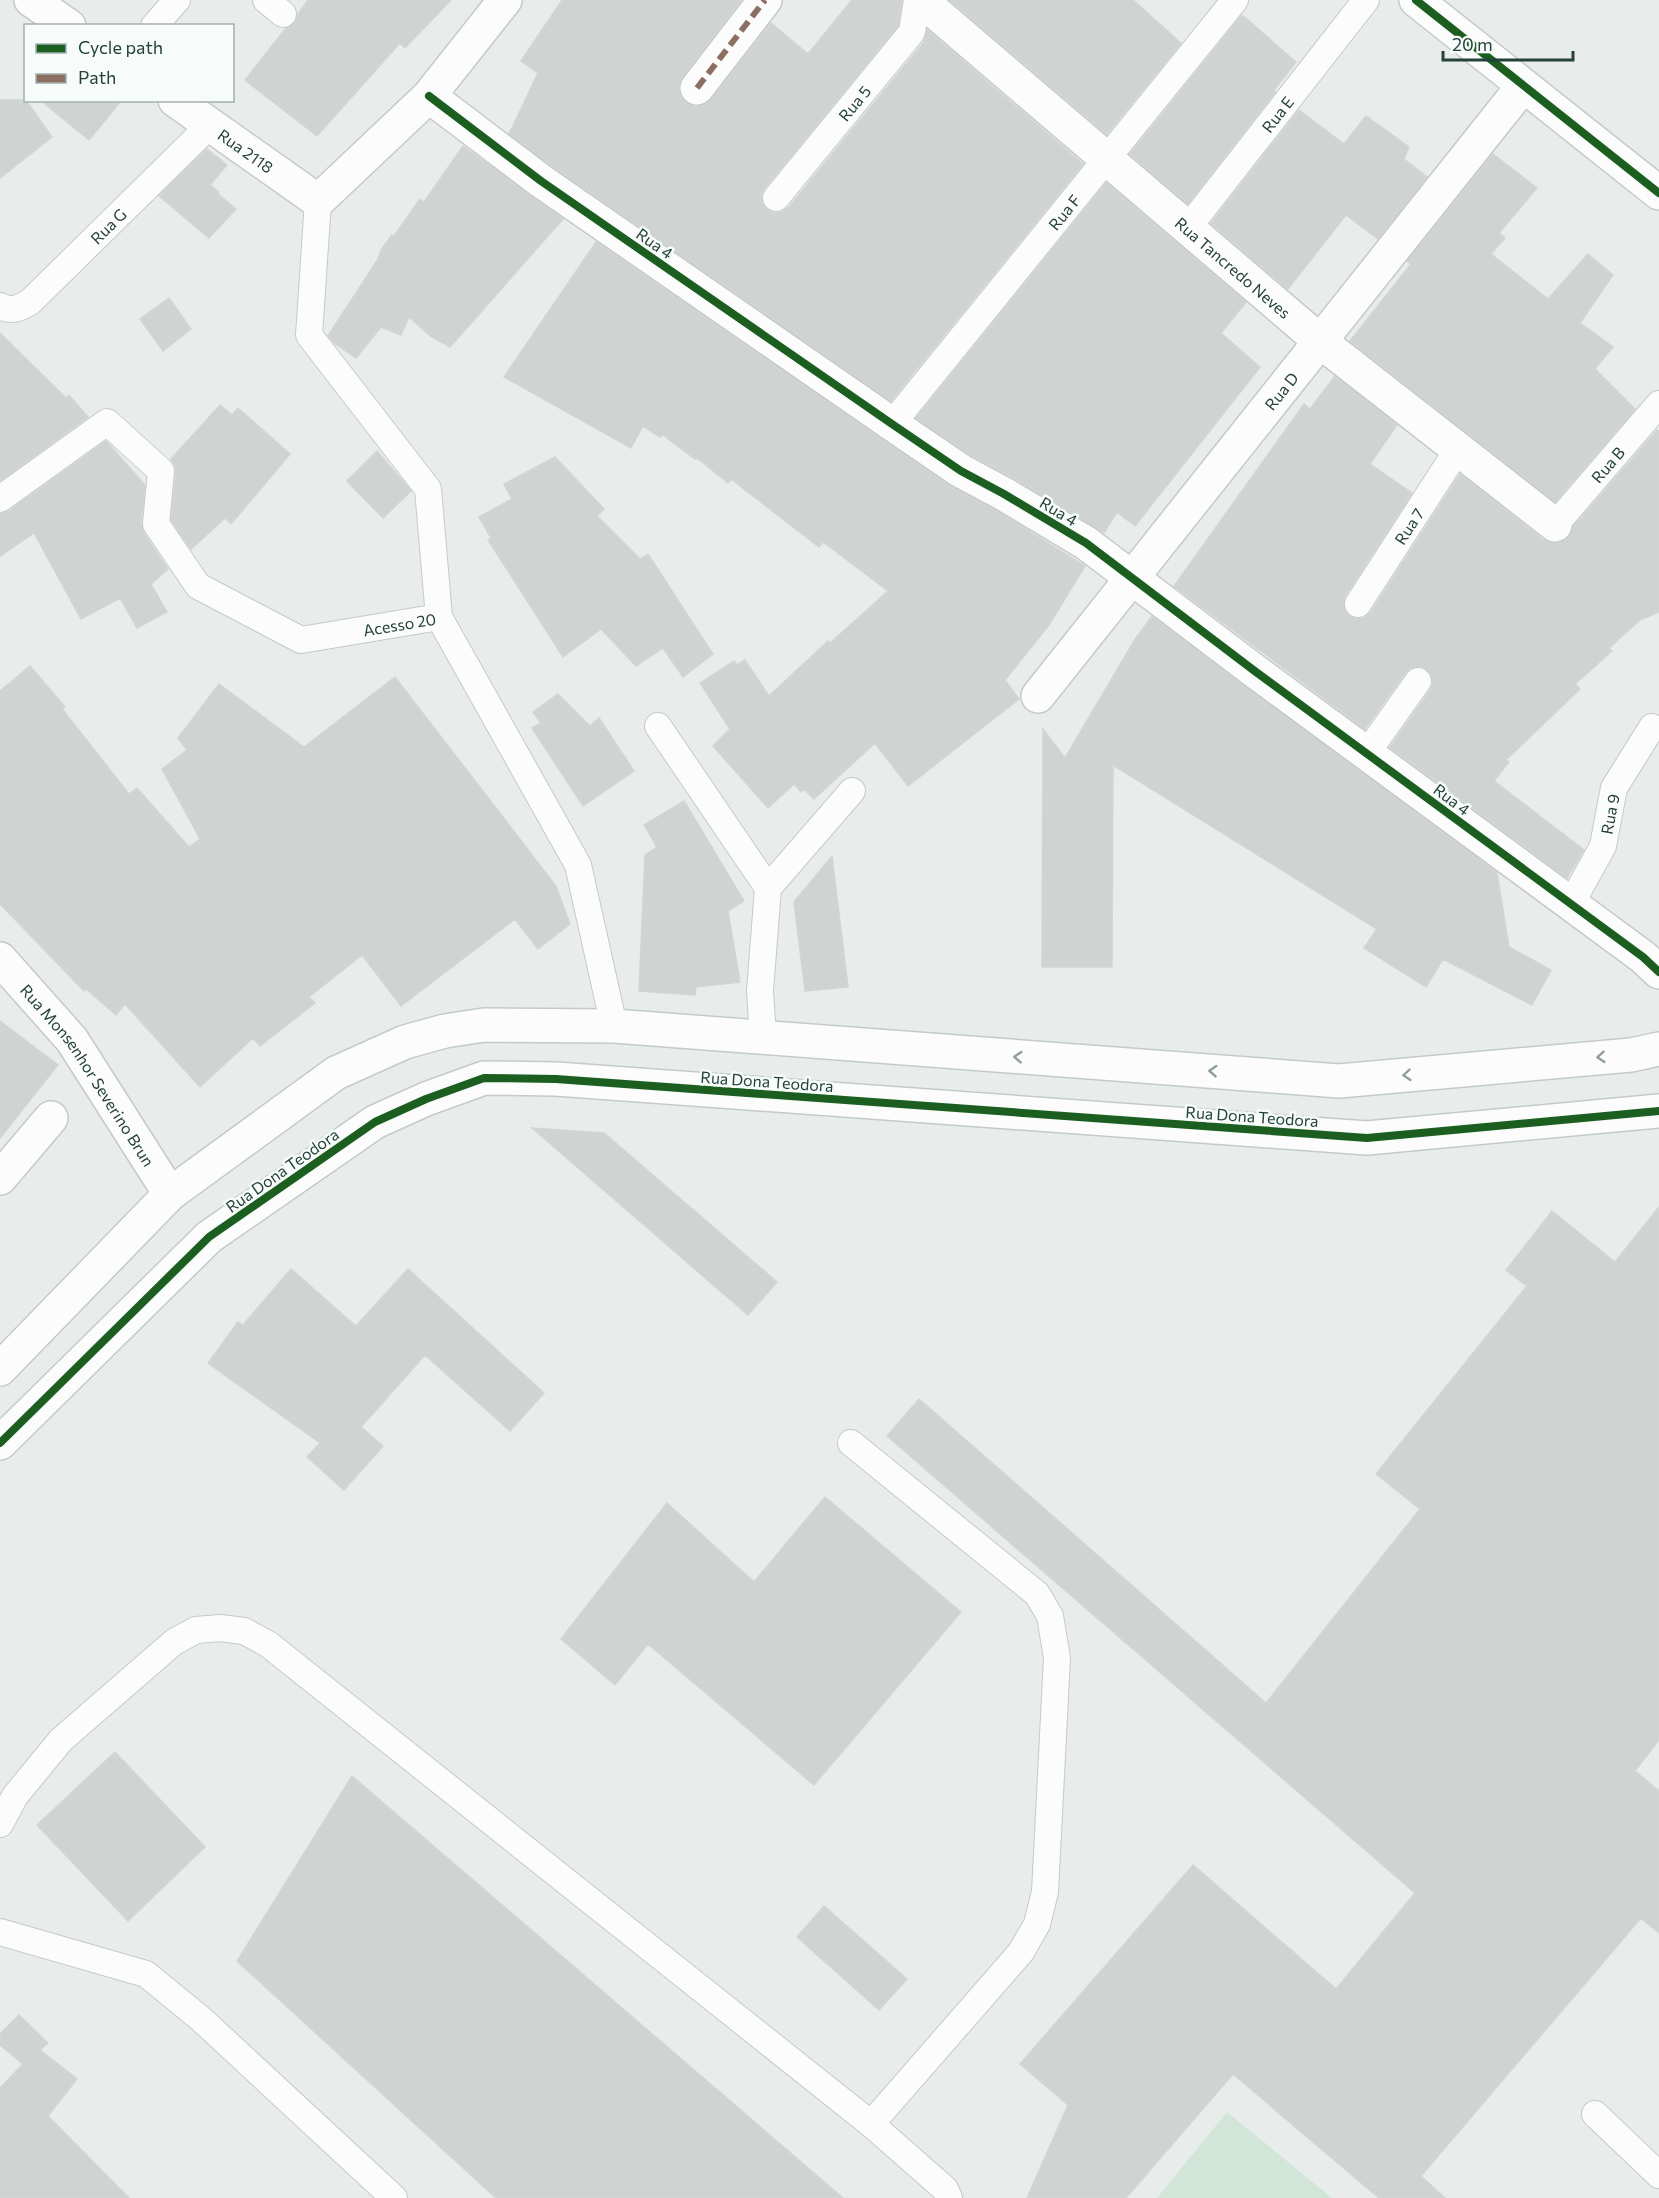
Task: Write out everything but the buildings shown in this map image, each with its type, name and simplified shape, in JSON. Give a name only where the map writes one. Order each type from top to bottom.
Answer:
[{"type":"street","points":[[32,0],[66,24]]},
{"type":"street","points":[[318,201],[429,96],[505,0]]},
{"type":"street","points":[[697,88],[765,0]]},
{"type":"street","name":"Rua Tancredo Neves","points":[[919,0],[1321,342],[1555,525]]},
{"type":"street","points":[[1416,0],[1659,193]]},
{"type":"street","name":"Rua D","points":[[1038,696],[1523,86]]},
{"type":"street","name":"Rua 4","points":[[429,96],[541,181],[961,471],[1086,543],[1130,578],[1643,957],[1659,972]]},
{"type":"street","name":"Rua 2118","points":[[178,102],[318,201]]},
{"type":"street","name":"Rua Monsenhor Severino Brun","points":[[0,959],[72,1040],[170,1194]]},
{"type":"street","points":[[0,1369],[170,1194],[336,1073],[405,1042],[445,1031],[484,1025],[614,1026],[1339,1081],[1631,1055],[1659,1049]]},
{"type":"street","name":"Rua Dona Teodora","points":[[0,1443],[209,1237],[375,1122],[426,1099],[484,1078],[556,1079],[1367,1138],[1659,1111]]},
{"type":"street","points":[[0,1178],[51,1118]]},
{"type":"lane","points":[[156,24],[177,0]]},
{"type":"lane","name":"Rua 5","points":[[776,198],[912,32],[919,0]]},
{"type":"lane","name":"Rua F","points":[[892,424],[1235,0]]},
{"type":"lane","name":"Rua E","points":[[1187,229],[1366,0]]},
{"type":"lane","name":"Rua G","points":[[0,306],[5,309],[18,309],[30,302],[209,126]]},
{"type":"lane","points":[[318,201],[309,335],[428,489],[438,617]]},
{"type":"lane","name":"Rua B","points":[[1555,525],[1659,404]]},
{"type":"lane","name":"Acesso 20","points":[[0,499],[107,422],[161,471],[156,524],[198,586],[302,640],[438,617],[578,865],[614,1026]]},
{"type":"lane","name":"Rua 7","points":[[1358,604],[1458,449]]},
{"type":"lane","points":[[1366,753],[1418,681]]},
{"type":"lane","points":[[658,726],[768,888]]},
{"type":"lane","name":"Rua 9","points":[[1571,904],[1603,846],[1614,788],[1652,727]]},
{"type":"lane","points":[[764,1037],[760,992],[768,888],[852,791]]},
{"type":"lane","points":[[850,1443],[1037,1594],[1050,1616],[1057,1658],[1045,1892],[1037,1924],[1021,1952],[872,2124]]},
{"type":"lane","points":[[0,1824],[15,1796],[61,1740],[174,1642],[196,1630],[220,1628],[243,1631],[268,1644],[872,2124],[945,2189],[949,2198]]},
{"type":"lane","points":[[0,1932],[146,1974],[201,2019],[394,2198]]},
{"type":"lane","points":[[1595,2114],[1659,2175]]},
{"type":"green space","points":[[1227,2112],[1332,2198],[1157,2198]]},
{"type":"marked path","points":[[697,88],[765,0]]},
{"type":"cycle path","points":[[1416,0],[1659,193]]},
{"type":"cycle path","points":[[429,96],[541,181],[961,471],[1086,543],[1256,672],[1643,957],[1659,972]]},
{"type":"cycle path","points":[[0,1443],[209,1237],[375,1122],[426,1099],[484,1078],[556,1079],[1367,1138],[1659,1111]]}]
